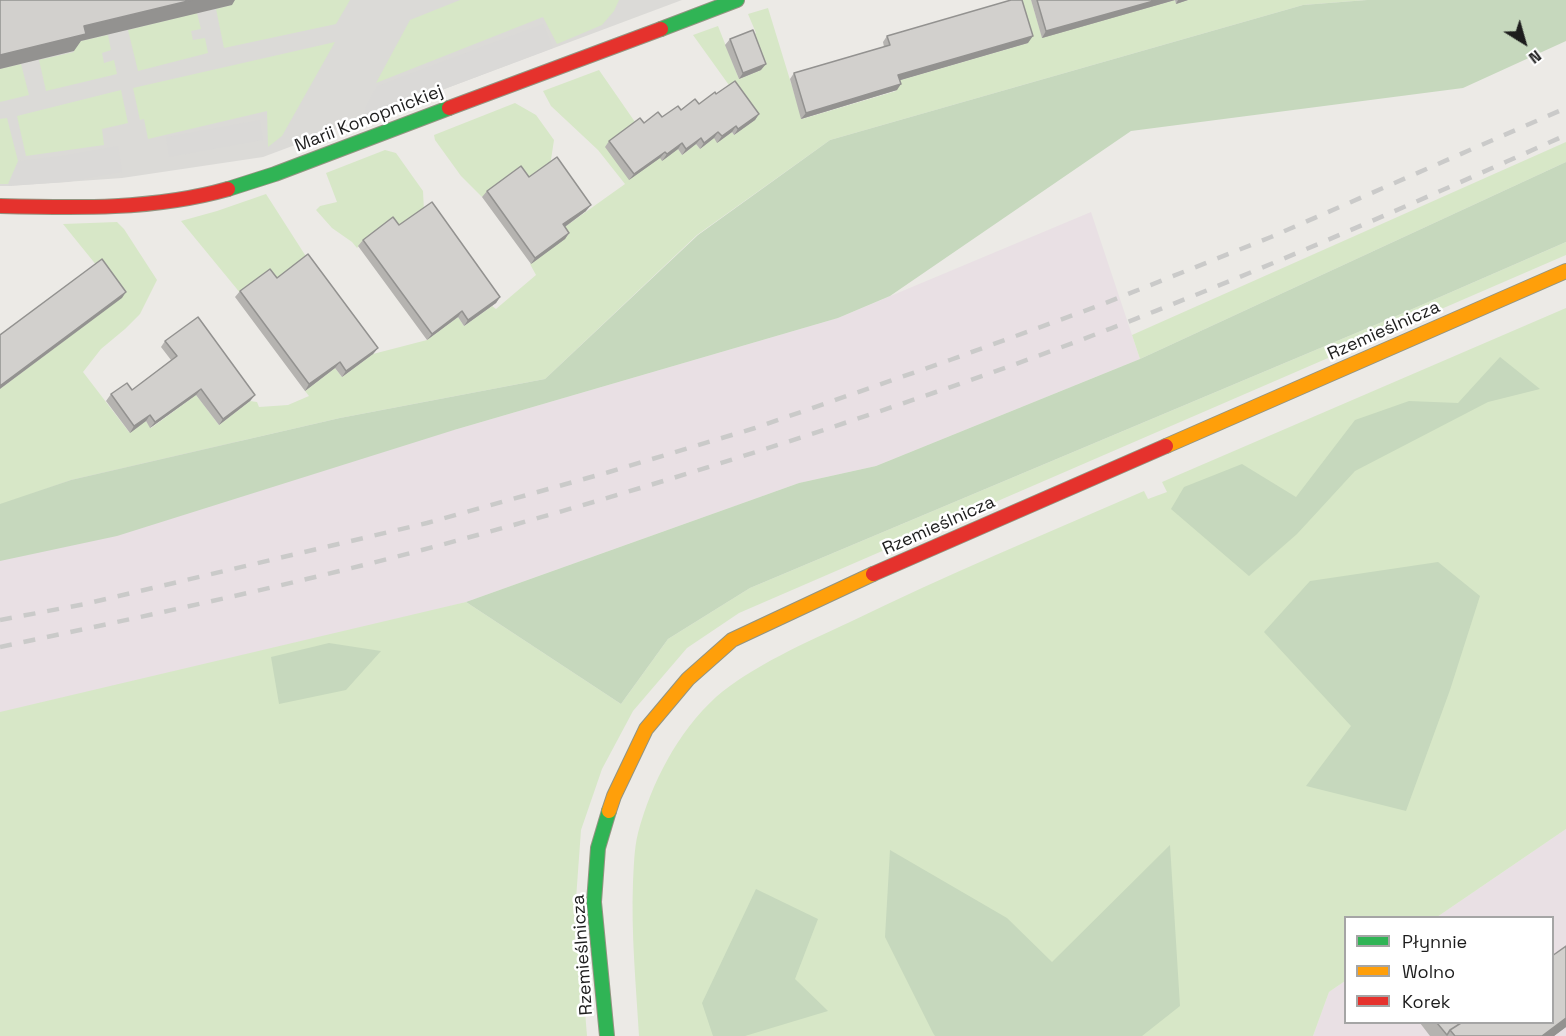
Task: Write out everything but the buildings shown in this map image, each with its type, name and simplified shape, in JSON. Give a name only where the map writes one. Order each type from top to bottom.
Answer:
[{"type":"street","name":"Marii Konopnickiej","points":[[0,206],[137,205],[200,196],[274,174],[737,0]]},
{"type":"street","name":"Rzemieślnicza","points":[[607,1036],[594,902],[598,848],[614,796],[646,729],[688,679],[732,640],[863,578],[1566,271]]},
{"type":"shaded area","points":[[0,0],[682,0],[263,157],[122,178],[0,186]]},
{"type":"shaded area","points":[[543,24],[553,48],[402,105],[365,116],[365,109],[377,86]]},
{"type":"shaded area","points":[[260,120],[263,140],[169,157],[166,137]]},
{"type":"shaded area","points":[[118,146],[122,172],[68,182],[8,186],[18,161]]},
{"type":"shaded area","points":[[1091,212],[1140,359],[876,466],[799,483],[466,602],[222,667],[0,713],[0,454],[454,430],[838,318]]},
{"type":"shaded area","points":[[1566,829],[1566,1036],[1313,1036],[1329,992],[1344,982],[1344,1024],[1554,1024],[1554,916],[1438,916]]},
{"type":"green space","points":[[231,0],[350,0],[336,24],[224,48],[216,9],[232,5]]},
{"type":"green space","points":[[460,0],[619,0],[614,11],[602,25],[557,44],[543,17],[376,83],[410,20]]},
{"type":"green space","points":[[1016,0],[1031,0],[1042,37],[1175,0],[1176,3],[1188,0],[1367,0],[1303,5],[830,140],[697,235],[545,379],[340,418],[71,480],[0,505],[0,389],[121,298],[63,224],[117,222],[157,280],[140,314],[101,349],[83,372],[129,432],[146,421],[151,428],[196,395],[219,425],[250,401],[257,402],[259,407],[288,405],[309,396],[305,391],[335,368],[342,377],[373,354],[427,340],[458,317],[464,326],[492,306],[496,309],[536,275],[530,264],[564,239],[559,231],[625,184],[598,150],[551,106],[543,91],[599,70],[660,158],[678,149],[682,155],[696,144],[700,149],[714,138],[718,142],[732,132],[734,135],[754,120],[693,35],[718,26],[739,79],[761,70],[748,36],[756,33],[748,14],[768,8],[802,119],[896,91],[894,82],[1028,43]]},
{"type":"green space","points":[[1367,0],[1566,0],[1566,41],[1463,88],[1131,131],[890,296],[838,318],[454,430],[117,536],[0,561],[0,504],[71,480],[340,418],[545,379],[698,235],[830,140],[1303,5]]},
{"type":"green space","points":[[197,13],[201,29],[191,31],[193,40],[205,38],[208,53],[138,71],[128,30]]},
{"type":"green space","points":[[108,35],[111,50],[102,53],[104,63],[114,60],[117,74],[46,91],[39,60],[74,52],[72,43]]},
{"type":"green space","points":[[335,42],[282,136],[268,147],[267,111],[148,139],[144,119],[140,120],[133,88]]},
{"type":"green space","points":[[21,64],[29,95],[0,102],[0,69]]},
{"type":"green space","points":[[121,90],[128,123],[102,129],[104,145],[26,156],[17,116]]},
{"type":"green space","points":[[515,103],[536,115],[554,140],[550,166],[524,183],[516,172],[482,197],[461,176],[435,140],[434,135]]},
{"type":"green space","points":[[7,118],[18,161],[8,184],[0,184],[0,119]]},
{"type":"green space","points":[[1566,142],[1566,162],[1140,359],[1132,335]]},
{"type":"green space","points":[[385,150],[396,153],[423,191],[424,211],[395,232],[357,248],[332,228],[316,210],[320,206],[337,202],[326,173]]},
{"type":"green space","points":[[1566,162],[1566,242],[1394,317],[750,588],[668,639],[621,704],[466,602],[799,483],[876,466],[1140,359]]},
{"type":"green space","points":[[266,194],[307,258],[272,284],[241,294],[181,221]]},
{"type":"green space","points":[[1566,242],[1566,255],[739,613],[687,648],[633,711],[602,769],[581,830],[576,899],[587,1036],[0,1036],[0,712],[466,602],[621,704],[668,639],[750,588],[1394,317]]},
{"type":"green space","points":[[1566,308],[1566,829],[1438,916],[1344,916],[1344,982],[1329,992],[1313,1036],[639,1036],[633,901],[634,858],[638,833],[651,795],[668,759],[689,726],[702,711],[730,686],[780,655],[996,555],[1144,491],[1148,499],[1167,492],[1162,482]]},
{"type":"green space","points":[[1500,357],[1540,389],[1488,402],[1355,471],[1297,534],[1249,576],[1171,509],[1184,487],[1242,464],[1296,497],[1355,420],[1409,401],[1458,403]]},
{"type":"green space","points":[[1438,562],[1480,596],[1450,690],[1406,811],[1306,786],[1351,726],[1264,632],[1310,581]]},
{"type":"green space","points":[[329,643],[381,651],[346,690],[279,704],[271,657]]},
{"type":"green space","points":[[1170,845],[1180,1006],[1142,1036],[935,1036],[885,937],[890,850],[1007,918],[1052,962]]},
{"type":"green space","points":[[756,889],[818,919],[795,979],[828,1011],[745,1036],[713,1036],[702,1003]]},
{"type":"railway","points":[[0,620],[85,604],[427,523],[755,428],[1098,306],[1271,237],[1566,108]]},
{"type":"railway","points":[[0,647],[274,587],[437,546],[625,493],[812,434],[1016,364],[1175,303],[1332,238],[1566,135]]},
{"type":"traffic: fast","points":[[661,29],[737,0]]},
{"type":"traffic: fast","points":[[228,189],[275,174],[449,108]]},
{"type":"traffic: fast","points":[[607,1036],[594,902],[598,848],[609,811]]},
{"type":"traffic: slow","points":[[1166,446],[1566,271]]},
{"type":"traffic: slow","points":[[609,811],[646,729],[688,679],[732,640],[873,574]]},
{"type":"traffic: jam","points":[[449,108],[661,29]]},
{"type":"traffic: jam","points":[[0,206],[86,207],[143,204],[172,201],[228,189]]},
{"type":"traffic: jam","points":[[873,574],[1166,446]]}]
